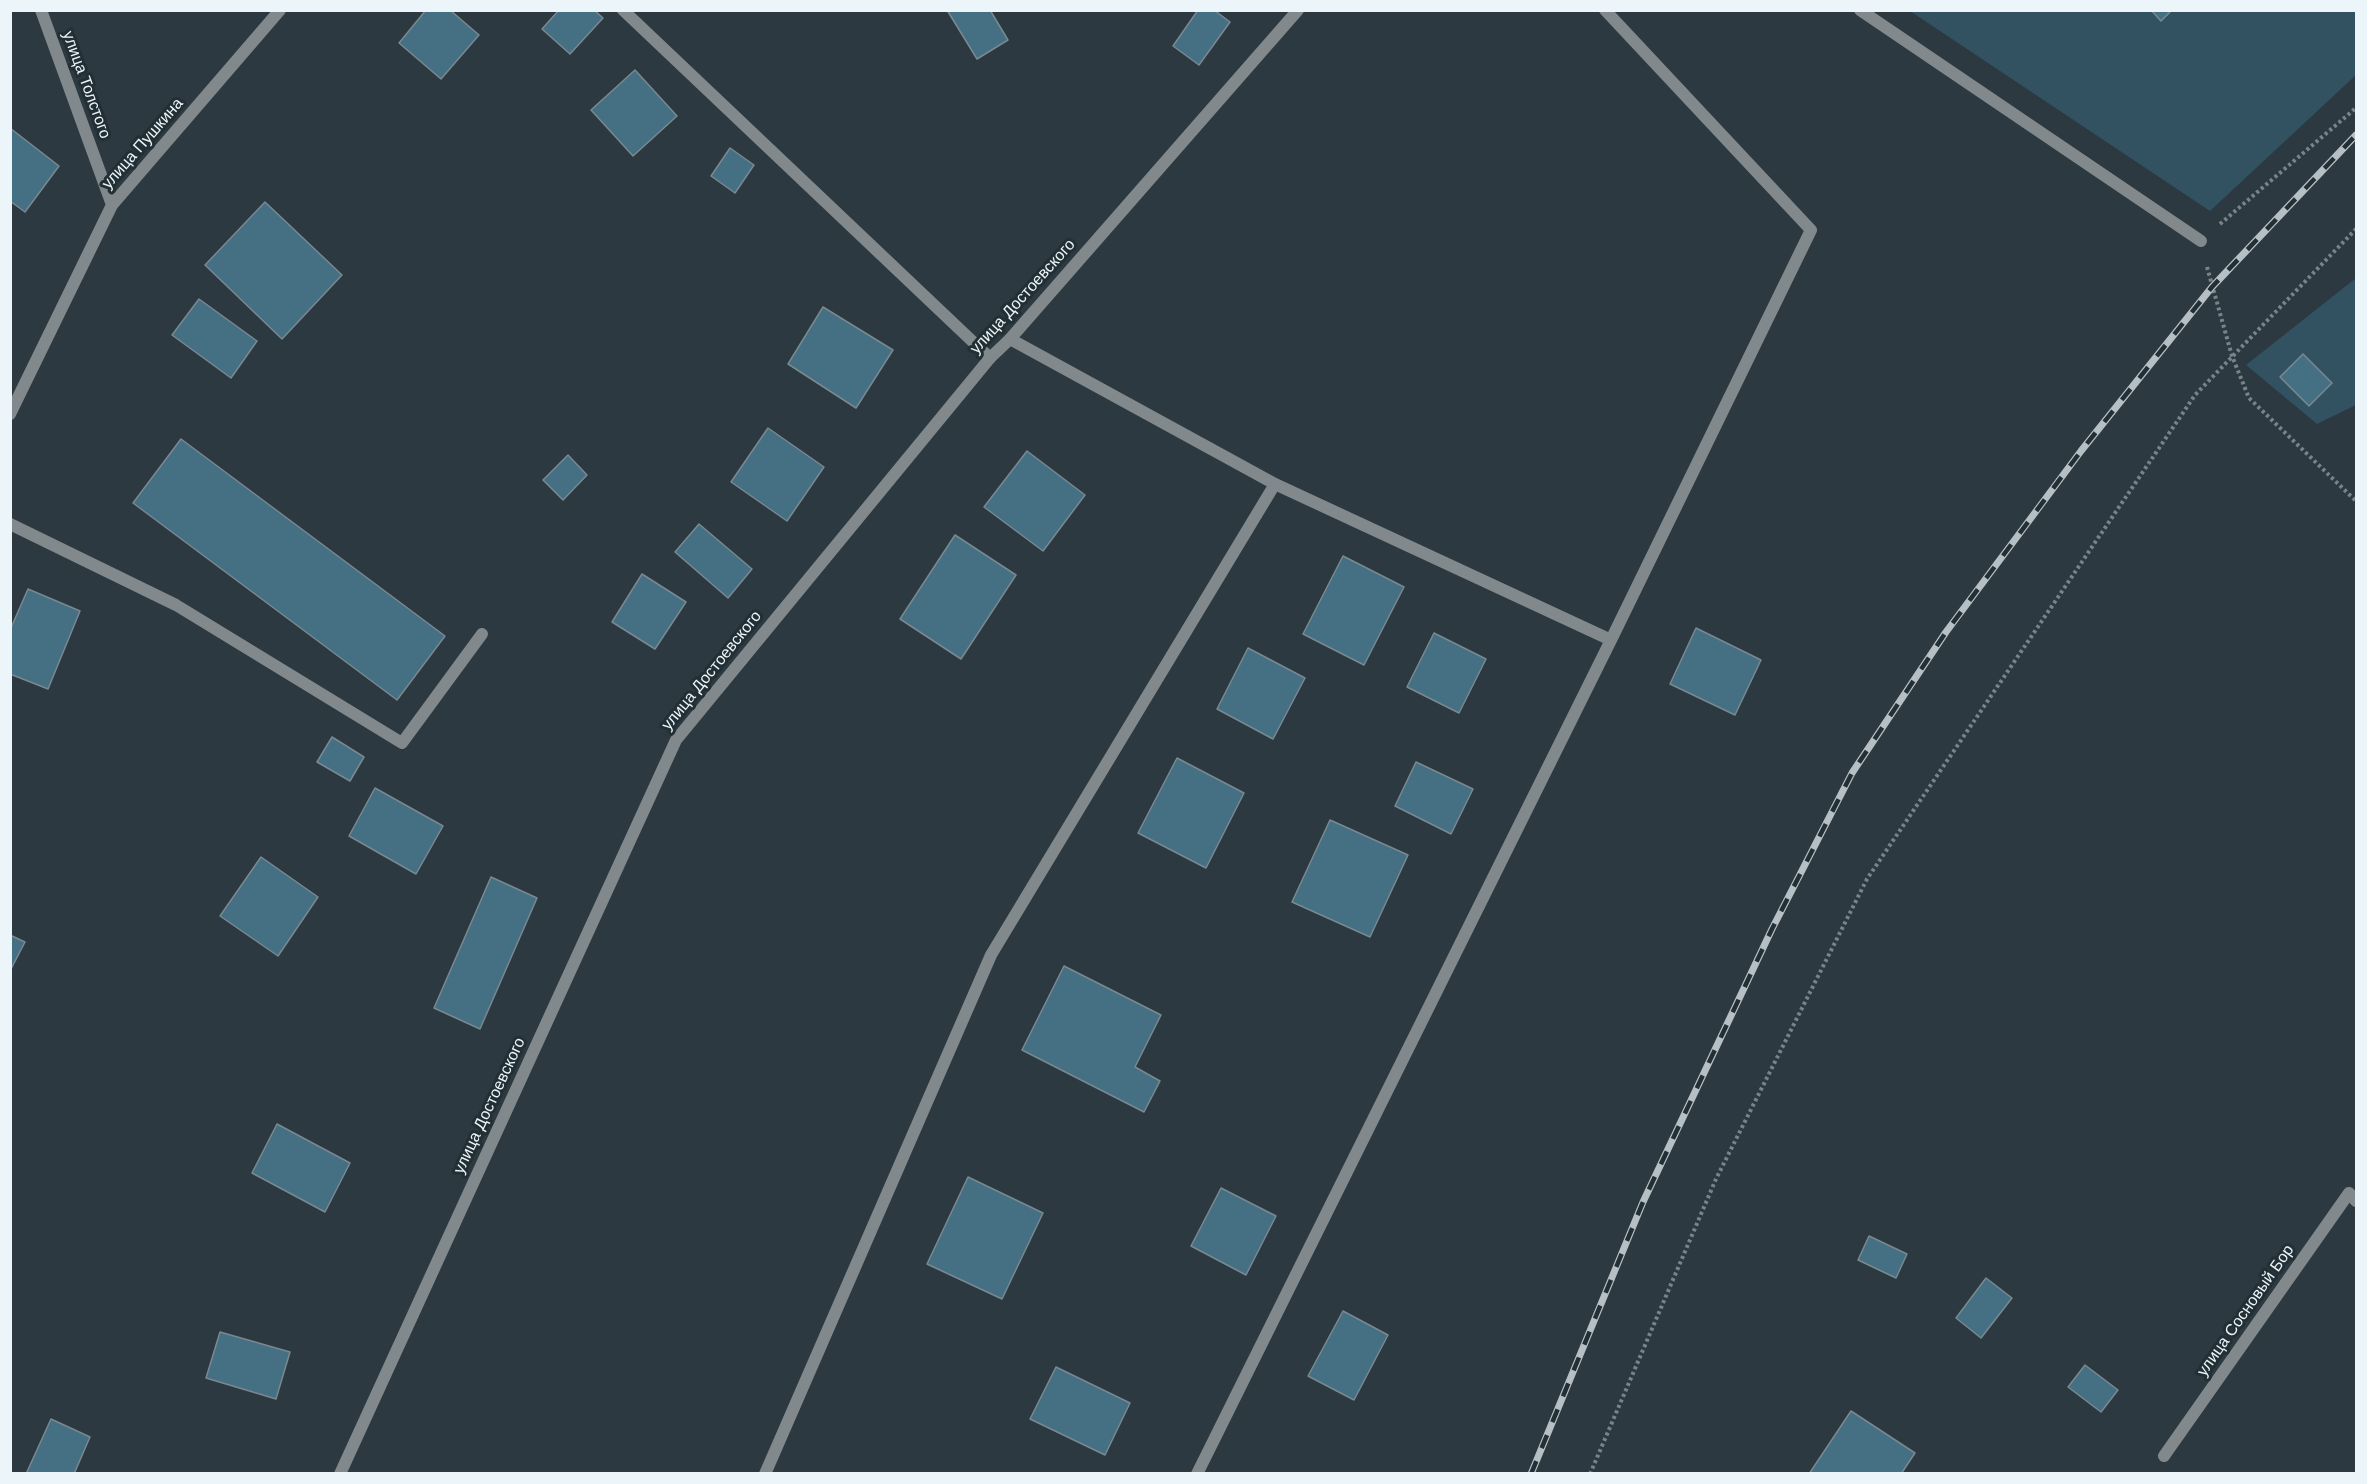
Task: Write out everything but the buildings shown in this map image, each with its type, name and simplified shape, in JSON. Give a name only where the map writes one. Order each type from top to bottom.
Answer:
[{"type":"street","name":"улица Толстого","points":[[41,10],[112,205]]},
{"type":"street","name":"улица Пушкина","points":[[10,414],[112,205],[280,10]]},
{"type":"street","points":[[623,10],[990,358]]},
{"type":"street","name":"улица Достоевского","points":[[340,1473],[676,740],[990,358],[1010,339],[1298,10]]},
{"type":"street","points":[[1197,1473],[1611,640],[1811,230],[1605,10]]},
{"type":"street","points":[[1860,10],[2200,241]]},
{"type":"street","points":[[1010,339],[1275,484],[1611,640]]},
{"type":"street","points":[[765,1473],[991,955],[1275,484]]},
{"type":"street","points":[[10,524],[176,605],[402,744],[482,634]]},
{"type":"street","name":"улица Сосновый Бор","points":[[2164,1456],[2349,1193],[2356,1201]]},
{"type":"path","points":[[2356,108],[2200,241],[2232,356],[2249,398],[2356,501]]},
{"type":"path","points":[[1590,1473],[1716,1179],[1867,879],[2195,395],[2356,229]]},
{"type":"shaded area","points":[[1910,11],[2356,11],[2356,75],[2210,211]]},
{"type":"shaded area","points":[[2356,278],[2356,405],[2317,424],[2246,365]]},
{"type":"railway","points":[[1531,1474],[1643,1202],[1772,929],[1852,773],[1946,632],[2081,451],[2212,287],[2356,135]]}]
